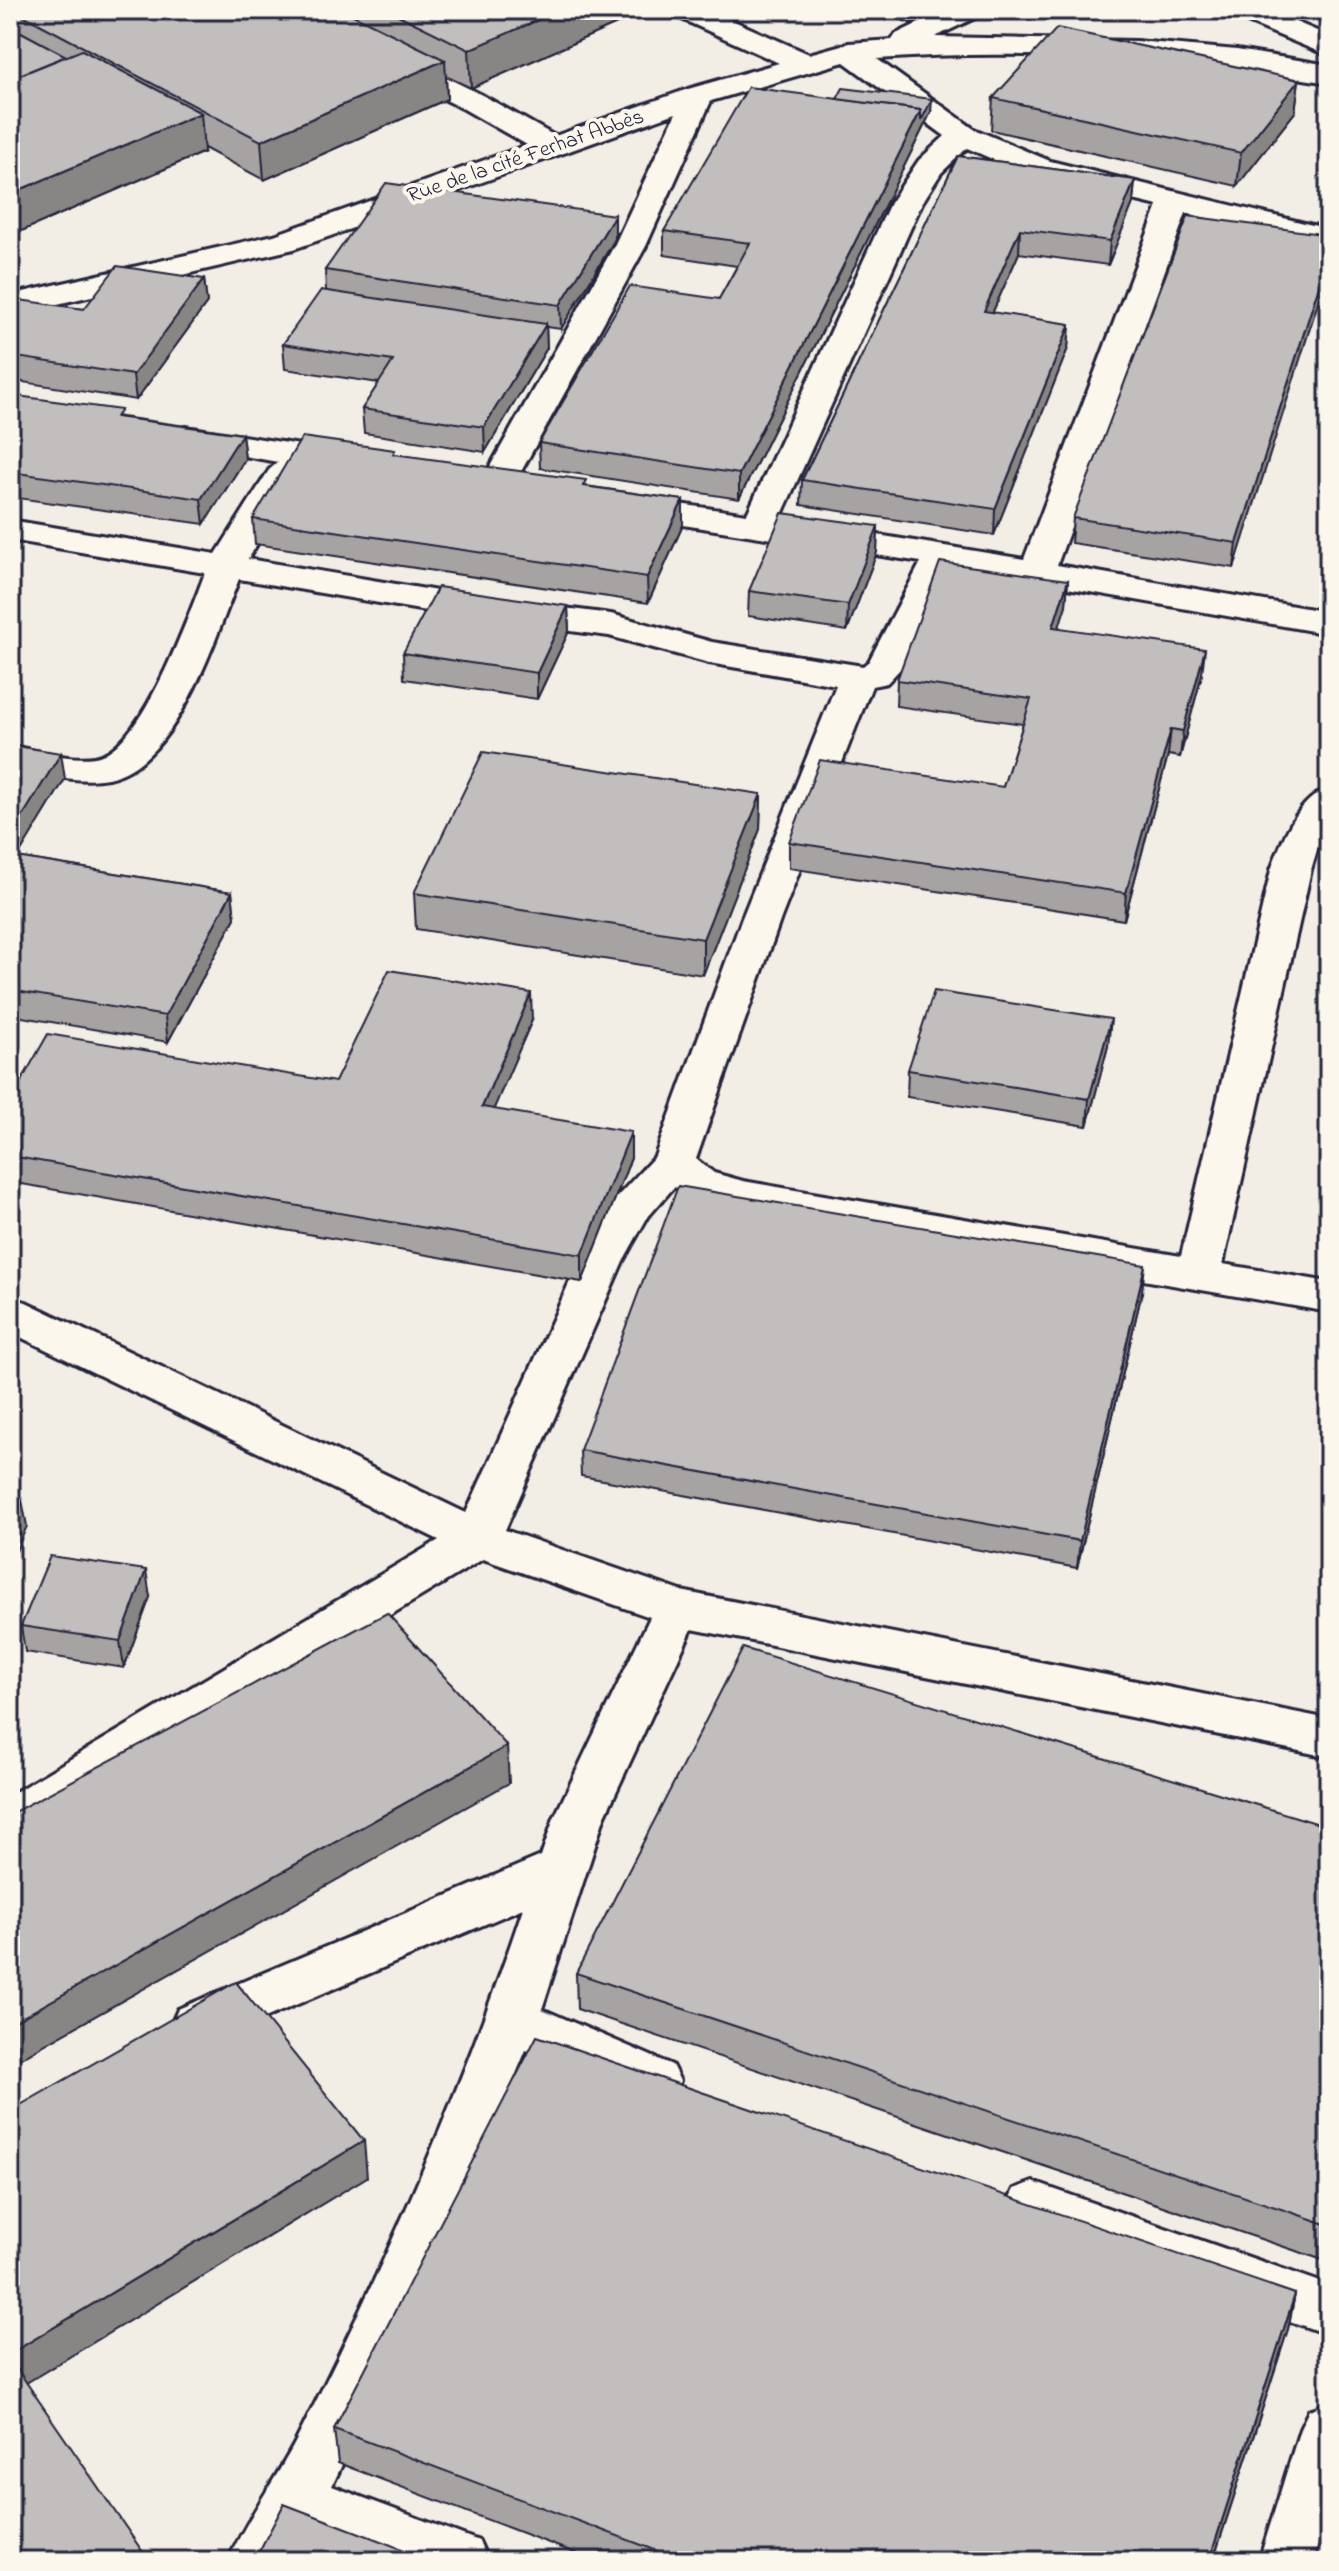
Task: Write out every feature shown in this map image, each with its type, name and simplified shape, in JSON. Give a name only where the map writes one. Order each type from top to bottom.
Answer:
[{"type":"street","points":[[287,10],[473,102],[554,148]]},
{"type":"street","points":[[685,10],[806,64]]},
{"type":"street","points":[[888,49],[969,10]]},
{"type":"street","points":[[1243,10],[1329,47]]},
{"type":"street","name":"Rue de la cité Ferhat Abbès","points":[[10,305],[283,242],[699,95],[849,52],[1023,45],[1136,50],[1237,59],[1329,74]]},
{"type":"street","points":[[849,52],[963,135],[1040,168],[1329,238]]},
{"type":"street","points":[[496,486],[630,246],[699,95]]},
{"type":"street","points":[[759,527],[906,203],[930,167],[963,135]]},
{"type":"street","points":[[1037,572],[1175,201]]},
{"type":"street","points":[[160,433],[388,469]]},
{"type":"street","points":[[10,757],[76,767],[106,767],[124,760],[138,748],[156,724],[226,566],[296,455]]},
{"type":"street","points":[[589,500],[942,555],[1329,623]]},
{"type":"street","points":[[10,530],[455,605],[611,625],[709,652],[857,678],[874,675],[884,667],[942,555]]},
{"type":"street","points":[[10,1820],[478,1539],[601,1261],[630,1209],[674,1161],[770,890],[857,678]]},
{"type":"street","points":[[1199,1275],[1291,870],[1301,839],[1329,801]]},
{"type":"street","points":[[674,1161],[682,1172],[712,1190],[1329,1297]]},
{"type":"street","points":[[10,1313],[478,1539],[678,1608],[1329,1738]]},
{"type":"street","points":[[258,2561],[316,2460],[403,2276],[512,2020],[579,1818],[678,1608]]},
{"type":"street","points":[[152,2048],[178,2033],[563,1869]]},
{"type":"street","points":[[512,2020],[694,2097]]},
{"type":"street","points":[[992,2193],[1111,2231],[1329,2310]]},
{"type":"street","points":[[1289,2561],[1329,2429]]},
{"type":"street","points":[[294,2499],[458,2561]]},
{"type":"building","points":[[13,10],[343,10],[445,60],[261,141]]},
{"type":"building","points":[[388,10],[561,10],[469,50]]},
{"type":"building","points":[[10,26],[66,56],[10,79]]},
{"type":"building","points":[[1057,28],[1299,80],[1241,153],[993,98]]},
{"type":"building","points":[[82,50],[201,113],[10,194],[10,79]]},
{"type":"building","points":[[748,87],[921,110],[739,474],[539,443],[630,286],[719,299],[750,243],[664,231]]},
{"type":"building","points":[[843,88],[932,99],[921,121],[921,110],[837,99]]},
{"type":"building","points":[[958,156],[1135,180],[1110,241],[1020,229],[984,311],[1070,324],[995,509],[802,480]]},
{"type":"building","points":[[386,183],[615,215],[560,305],[325,270]]},
{"type":"building","points":[[1188,216],[1329,235],[1329,254],[1237,543],[1073,518]]},
{"type":"building","points":[[117,266],[204,279],[133,375],[10,356],[12,299],[84,309]]},
{"type":"building","points":[[321,290],[546,324],[484,427],[362,409],[393,361],[283,344]]},
{"type":"building","points":[[10,395],[121,410],[116,417],[242,434],[201,499],[10,472]]},
{"type":"building","points":[[302,437],[395,450],[393,454],[586,480],[583,486],[683,500],[647,577],[253,519]]},
{"type":"building","points":[[782,513],[878,526],[848,605],[749,591]]},
{"type":"building","points":[[940,562],[1068,580],[1053,627],[1205,649],[1183,731],[1171,729],[1126,893],[789,842],[820,760],[1003,787],[1031,699],[897,680]]},
{"type":"building","points":[[438,587],[568,606],[537,673],[403,653]]},
{"type":"building","points":[[10,745],[61,753],[10,837]]},
{"type":"building","points":[[483,752],[761,794],[703,939],[414,893]]},
{"type":"building","points":[[10,856],[232,892],[165,1016],[10,990]]},
{"type":"building","points":[[389,970],[531,993],[482,1107],[631,1132],[582,1255],[10,1156],[10,1101],[48,1034],[335,1082]]},
{"type":"building","points":[[934,991],[1111,1019],[1089,1099],[908,1070]]},
{"type":"building","points":[[678,1186],[1145,1265],[1080,1541],[580,1450]]},
{"type":"building","points":[[10,1498],[22,1500],[10,1527]]},
{"type":"building","points":[[50,1556],[146,1570],[120,1641],[21,1626]]},
{"type":"building","points":[[387,1613],[507,1746],[10,2024],[10,1814]]},
{"type":"building","points":[[743,1648],[1329,1827],[1329,2225],[576,1973]]},
{"type":"building","points":[[236,1982],[364,2141],[13,2352],[16,2356],[10,2360],[10,2111]]},
{"type":"building","points":[[537,2036],[1295,2294],[1209,2561],[684,2561],[334,2429]]},
{"type":"building","points":[[13,2363],[142,2551],[127,2561],[10,2561],[10,2364]]},
{"type":"building","points":[[284,2504],[433,2561],[254,2561]]},
{"type":"building","points":[[1329,2511],[1329,2561],[1314,2561]]}]
